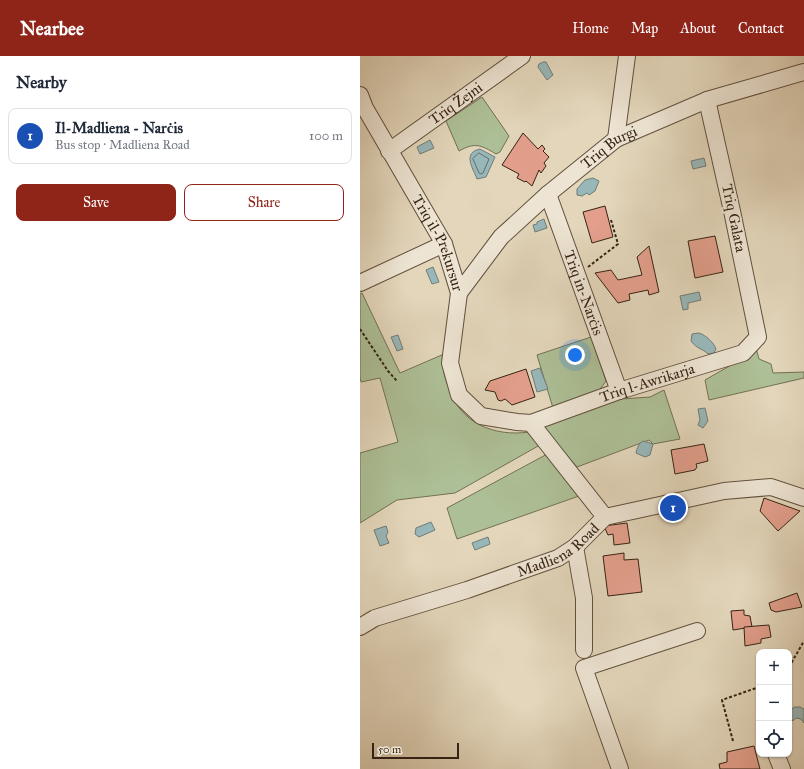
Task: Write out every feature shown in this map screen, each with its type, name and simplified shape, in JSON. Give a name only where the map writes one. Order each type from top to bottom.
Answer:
[{"type":"street","name":"Triq Żejni","points":[[389,151],[522,56]]},
{"type":"street","points":[[616,139],[627,56]]},
{"type":"street","name":"Triq Burgi","points":[[459,293],[501,237],[548,194],[616,139],[707,100],[804,72]]},
{"type":"street","name":"Triq Galata","points":[[707,100],[734,218],[758,337]]},
{"type":"street","name":"Triq il-Prekursur","points":[[362,105],[444,244],[459,293],[450,363],[459,395],[481,416],[531,423]]},
{"type":"street","name":"Triq in-Narċis","points":[[548,194],[619,391]]},
{"type":"street","points":[[360,283],[444,244]]},
{"type":"street","name":"Triq l-Awrikarja","points":[[531,423],[619,391],[744,353],[758,337]]},
{"type":"street","points":[[531,423],[605,517]]},
{"type":"street","name":"Madliena Road","points":[[360,627],[375,618],[467,590],[558,558],[575,547],[605,517],[724,491],[771,487],[804,498]]},
{"type":"street","points":[[575,547],[584,598],[584,650]]},
{"type":"street","points":[[620,769],[584,668],[697,631]]},
{"type":"street","points":[[777,757],[782,769]]},
{"type":"path","points":[[577,275],[618,244],[611,220]]},
{"type":"path","points":[[360,329],[388,372],[397,381]]},
{"type":"path","points":[[792,662],[804,641]]},
{"type":"path","points":[[733,741],[722,700],[756,688]]},
{"type":"green space","points":[[482,97],[509,136],[500,152],[496,154],[486,148],[478,146],[469,146],[459,151],[446,121]]},
{"type":"green space","points":[[362,293],[400,373],[444,354],[445,379],[454,400],[470,419],[491,430],[516,433],[529,432],[540,445],[455,493],[397,500],[360,523],[360,453],[398,442],[380,378],[361,382],[360,294]]},
{"type":"green space","points":[[591,337],[606,381],[598,392],[553,408],[537,355]]},
{"type":"green space","points":[[756,348],[759,359],[771,364],[773,373],[804,372],[804,378],[709,400],[705,380],[740,360]]},
{"type":"green space","points":[[664,390],[680,439],[653,444],[649,440],[577,467],[540,425],[621,399],[650,397]]},
{"type":"green space","points":[[551,452],[579,496],[457,539],[447,508]]},
{"type":"water","points":[[546,62],[553,75],[547,80],[538,67],[539,64]]},
{"type":"water","points":[[430,140],[434,148],[420,154],[417,147]]},
{"type":"water","points":[[480,149],[495,157],[486,177],[477,179],[471,166],[470,157],[471,154]]},
{"type":"water","points":[[704,158],[706,166],[693,169],[691,161]]},
{"type":"water","points":[[593,178],[599,181],[595,191],[589,195],[587,193],[582,196],[577,195],[577,189],[585,180]]},
{"type":"water","points":[[544,219],[547,228],[535,232],[533,225]]},
{"type":"water","points":[[433,267],[439,282],[432,284],[426,270]]},
{"type":"water","points":[[699,292],[701,300],[688,303],[688,309],[683,310],[680,296]]},
{"type":"water","points":[[699,333],[707,337],[713,344],[716,349],[714,353],[708,354],[691,341],[692,334]]},
{"type":"water","points":[[398,335],[403,349],[397,351],[391,337]]},
{"type":"water","points":[[540,368],[548,389],[537,392],[531,371]]},
{"type":"water","points":[[705,408],[708,421],[703,428],[698,425],[700,420],[698,409]]},
{"type":"water","points":[[643,441],[653,444],[650,455],[645,457],[636,453],[638,446]]},
{"type":"water","points":[[431,522],[435,530],[419,537],[415,534],[416,528]]},
{"type":"water","points":[[386,526],[388,532],[386,536],[389,543],[380,546],[374,530]]},
{"type":"water","points":[[488,537],[490,544],[475,550],[472,543]]},
{"type":"water","points":[[794,707],[800,707],[804,709],[804,723],[801,719],[796,718],[793,721],[792,709]]},
{"type":"building","points":[[523,133],[538,149],[542,145],[545,149],[543,151],[549,157],[544,163],[546,166],[541,173],[539,170],[532,186],[526,181],[525,182],[517,178],[519,174],[502,165]]},
{"type":"building","points":[[605,206],[613,237],[592,243],[583,212]]},
{"type":"building","points":[[715,236],[723,272],[695,278],[688,241]]},
{"type":"building","points":[[649,246],[659,292],[649,295],[648,290],[629,294],[630,300],[618,303],[595,273],[611,270],[618,280],[642,275],[637,257]]},
{"type":"building","points":[[526,369],[535,397],[512,405],[505,399],[501,401],[498,400],[495,392],[485,390],[490,381]]},
{"type":"building","points":[[704,444],[708,461],[696,464],[697,467],[695,470],[675,474],[671,450]]},
{"type":"building","points":[[764,498],[800,511],[778,531],[760,511]]},
{"type":"building","points":[[627,523],[630,543],[614,545],[613,534],[608,535],[604,526]]},
{"type":"building","points":[[624,553],[624,560],[638,559],[642,592],[608,596],[603,556]]},
{"type":"building","points":[[797,593],[802,607],[776,612],[771,610],[769,603]]},
{"type":"building","points":[[744,610],[744,615],[750,616],[752,627],[733,630],[731,611]]},
{"type":"building","points":[[769,625],[771,637],[761,639],[761,643],[745,646],[744,627]]},
{"type":"building","points":[[754,746],[760,769],[720,769],[719,764],[727,762],[727,752]]},
{"type":"place","name":"Il-Madliena - Narċis","points":[[673,508]]}]
